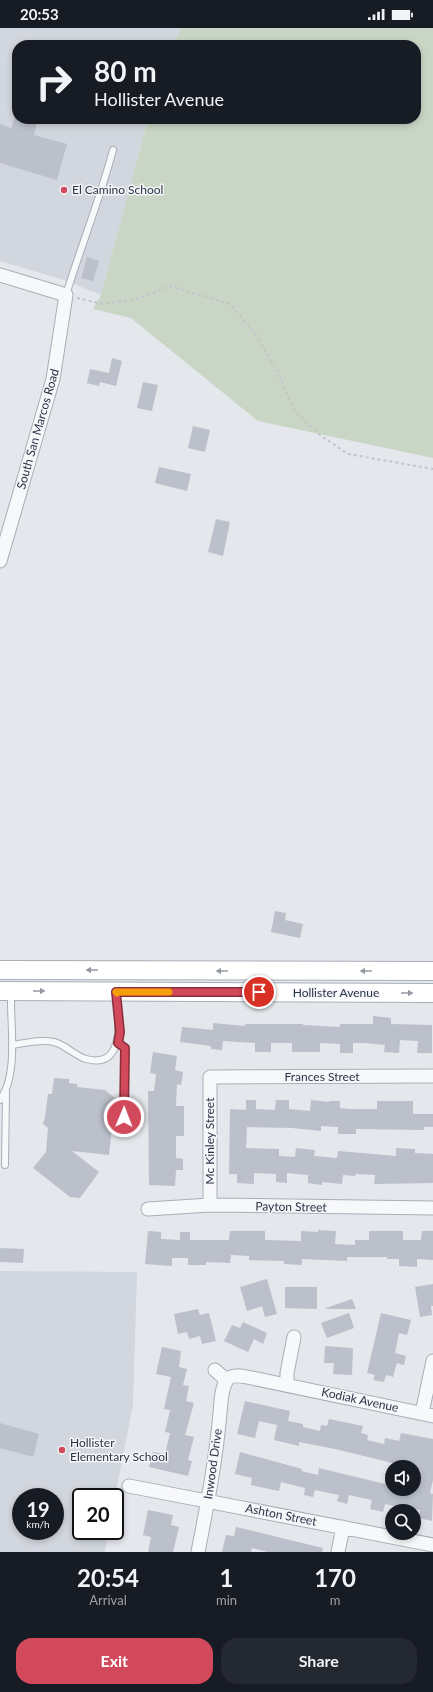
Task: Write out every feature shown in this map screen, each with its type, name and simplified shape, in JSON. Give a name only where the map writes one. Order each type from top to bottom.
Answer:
[{"type":"main road","name":"Hollister Avenue","points":[[0,970],[433,971]]},
{"type":"main road","name":"Hollister Avenue","points":[[6,991],[433,993]]},
{"type":"street","points":[[0,276],[66,295]]},
{"type":"street","name":"South San Marcos Road","points":[[0,561],[53,379],[66,295]]},
{"type":"street","name":"Frances Street","points":[[210,1077],[433,1076]]},
{"type":"street","name":"Mc Kinley Street","points":[[210,1077],[210,1205]]},
{"type":"street","name":"Payton Street","points":[[148,1209],[210,1205],[433,1208]]},
{"type":"street","points":[[287,1385],[287,1373],[294,1337]]},
{"type":"street","points":[[427,1415],[433,1361]]},
{"type":"street","points":[[215,1370],[228,1379]]},
{"type":"street","name":"Kodiak Avenue","points":[[228,1379],[247,1377],[427,1415]]},
{"type":"street","name":"Inwood Drive","points":[[198,1552],[217,1445],[222,1394],[228,1379]]},
{"type":"street","name":"Ashton Street","points":[[129,1486],[208,1500],[433,1545]]},
{"type":"street","points":[[338,1552],[343,1527]]},
{"type":"lane","points":[[66,295],[81,246],[102,191],[113,150]]},
{"type":"lane","points":[[6,991],[12,1045],[11,1068],[6,1092],[6,1165]]},
{"type":"lane","points":[[12,1045],[46,1041],[56,1042],[86,1059],[99,1060],[110,1055],[118,1043],[120,1032],[116,992]]},
{"type":"lane","points":[[118,1043],[125,1048],[124,1117]]},
{"type":"lane","points":[[0,1100],[6,1092]]},
{"type":"path","points":[[66,295],[103,304],[138,299],[170,286],[230,304],[254,332],[274,365],[293,409],[318,433],[348,454],[433,469]]},
{"type":"shaded area","name":"El Camino School","points":[[0,28],[181,28],[175,40],[12,40],[12,124],[147,124],[101,295],[64,280],[0,261]]},
{"type":"shaded area","name":"Hollister Elementary School","points":[[0,1271],[137,1272],[133,1404],[117,1488],[72,1488],[72,1540],[107,1540],[105,1552],[0,1552]]},
{"type":"green space","points":[[181,28],[433,28],[433,458],[258,421],[131,318],[93,309],[101,295],[147,124],[421,124],[421,40],[175,40]]},
{"type":"building","points":[[0,124],[11,128],[12,124],[37,124],[34,135],[67,144],[57,180],[0,163]]},
{"type":"building","points":[[87,257],[99,261],[93,281],[81,278]]},
{"type":"building","points":[[112,358],[122,361],[116,386],[100,382],[99,386],[87,383],[90,369],[109,373]]},
{"type":"building","points":[[143,382],[158,385],[152,411],[137,408]]},
{"type":"building","points":[[193,426],[210,430],[205,452],[188,448]]},
{"type":"building","points":[[159,467],[191,474],[187,491],[155,483]]},
{"type":"building","points":[[216,519],[230,522],[223,556],[208,552]]},
{"type":"building","points":[[275,911],[286,913],[285,920],[303,924],[300,938],[271,932]]},
{"type":"building","points":[[373,1016],[391,1018],[391,1024],[432,1025],[432,1053],[417,1053],[418,1041],[400,1040],[399,1053],[384,1052],[385,1045],[366,1043],[353,1043],[353,1053],[340,1053],[340,1044],[320,1043],[320,1052],[292,1052],[292,1043],[271,1043],[271,1052],[255,1052],[255,1043],[223,1041],[222,1050],[211,1049],[211,1046],[180,1042],[182,1027],[213,1030],[213,1023],[245,1026],[245,1024],[303,1024],[340,1027],[340,1024],[373,1024]]},
{"type":"building","points":[[153,1052],[177,1056],[175,1070],[183,1072],[181,1085],[177,1084],[176,1106],[184,1106],[184,1136],[176,1136],[176,1158],[183,1159],[183,1170],[176,1170],[175,1186],[149,1185],[148,1091],[154,1091],[156,1074],[150,1073]]},
{"type":"building","points":[[54,1078],[69,1079],[69,1083],[77,1084],[77,1087],[105,1090],[115,1098],[109,1155],[72,1151],[99,1172],[80,1198],[70,1197],[33,1168],[46,1152],[48,1128],[43,1124],[48,1094],[52,1094]]},
{"type":"building","points":[[246,1100],[256,1100],[256,1109],[275,1110],[276,1100],[289,1100],[289,1109],[310,1111],[311,1100],[329,1102],[340,1101],[340,1108],[348,1109],[377,1109],[377,1101],[413,1101],[413,1114],[433,1114],[433,1127],[424,1127],[424,1130],[356,1129],[356,1134],[338,1134],[338,1127],[321,1126],[321,1131],[292,1128],[247,1127],[246,1148],[279,1149],[279,1156],[295,1157],[296,1148],[315,1150],[314,1156],[337,1158],[338,1151],[396,1156],[396,1148],[415,1149],[415,1153],[433,1154],[433,1183],[374,1184],[375,1175],[356,1174],[355,1176],[343,1175],[342,1184],[322,1182],[322,1185],[308,1183],[308,1175],[287,1173],[287,1183],[276,1182],[276,1174],[254,1173],[254,1184],[237,1183],[237,1174],[229,1174],[230,1109],[246,1110]]},
{"type":"building","points":[[318,1230],[336,1231],[335,1244],[355,1245],[355,1240],[369,1240],[369,1231],[403,1231],[403,1240],[421,1240],[422,1231],[433,1231],[433,1260],[417,1259],[417,1267],[399,1266],[399,1259],[387,1259],[387,1257],[347,1257],[347,1261],[302,1259],[302,1265],[284,1264],[284,1261],[249,1260],[249,1256],[231,1255],[230,1263],[206,1262],[206,1265],[188,1265],[188,1258],[172,1258],[172,1266],[145,1264],[148,1231],[161,1232],[161,1239],[180,1240],[180,1232],[190,1232],[190,1240],[229,1240],[230,1231],[265,1231],[265,1240],[301,1241],[301,1231],[318,1232]]},
{"type":"building","points":[[0,1248],[24,1249],[23,1263],[0,1262]]},
{"type":"building","points":[[267,1279],[277,1314],[265,1317],[262,1306],[247,1311],[240,1287]]},
{"type":"building","points":[[433,1284],[433,1306],[431,1306],[432,1315],[420,1317],[415,1287]]},
{"type":"building","points":[[285,1287],[317,1287],[317,1309],[285,1308]]},
{"type":"building","points":[[352,1299],[356,1309],[326,1309],[326,1308]]},
{"type":"building","points":[[198,1309],[200,1315],[209,1313],[216,1341],[202,1344],[200,1336],[189,1339],[187,1332],[178,1334],[174,1314]]},
{"type":"building","points":[[349,1313],[354,1328],[327,1338],[321,1323]]},
{"type":"building","points":[[381,1313],[411,1320],[407,1335],[399,1333],[395,1353],[406,1356],[404,1365],[397,1363],[393,1377],[386,1375],[384,1382],[373,1380],[375,1375],[367,1373]]},
{"type":"building","points":[[243,1322],[267,1333],[263,1344],[254,1339],[248,1352],[224,1341],[232,1325],[240,1328]]},
{"type":"building","points":[[325,1346],[353,1348],[352,1375],[333,1374],[334,1363],[324,1363]]},
{"type":"building","points":[[162,1347],[181,1351],[179,1367],[187,1369],[183,1385],[189,1386],[186,1401],[194,1403],[185,1435],[194,1437],[188,1460],[192,1461],[188,1476],[149,1467],[153,1452],[165,1454],[170,1433],[165,1432],[170,1410],[164,1409],[171,1377],[156,1374]]},
{"type":"building","points":[[245,1401],[290,1411],[288,1421],[303,1424],[303,1427],[320,1431],[321,1425],[327,1426],[329,1419],[363,1426],[361,1433],[368,1435],[367,1440],[384,1444],[385,1438],[399,1441],[401,1433],[433,1439],[433,1480],[430,1493],[433,1494],[432,1521],[421,1518],[421,1504],[385,1504],[383,1512],[370,1509],[372,1500],[349,1495],[347,1504],[337,1501],[339,1495],[315,1490],[313,1497],[304,1495],[305,1488],[281,1482],[279,1491],[251,1485],[252,1478],[235,1474],[240,1452],[302,1469],[301,1471],[318,1475],[319,1468],[385,1484],[385,1496],[421,1496],[421,1460],[385,1460],[385,1461],[299,1442],[299,1446],[274,1440],[277,1425],[259,1421],[255,1438],[237,1434]]},
{"type":"building","points":[[0,1423],[39,1434],[33,1457],[0,1448]]},
{"type":"building","points":[[148,1510],[173,1515],[171,1525],[179,1527],[173,1552],[148,1552],[151,1537],[143,1535]]},
{"type":"building","points":[[236,1527],[323,1548],[322,1552],[267,1552],[252,1548],[251,1552],[222,1552],[226,1535],[234,1536]]},
{"type":"slow traffic","points":[[117,993],[116,992],[169,992]]},
{"type":"place","name":"El Camino School","points":[[64,190]]},
{"type":"place","name":"Hollister Elementary School","points":[[62,1450]]},
{"type":"route","points":[[124,1117],[125,1048],[118,1043],[120,1032],[116,992],[259,992]]}]
